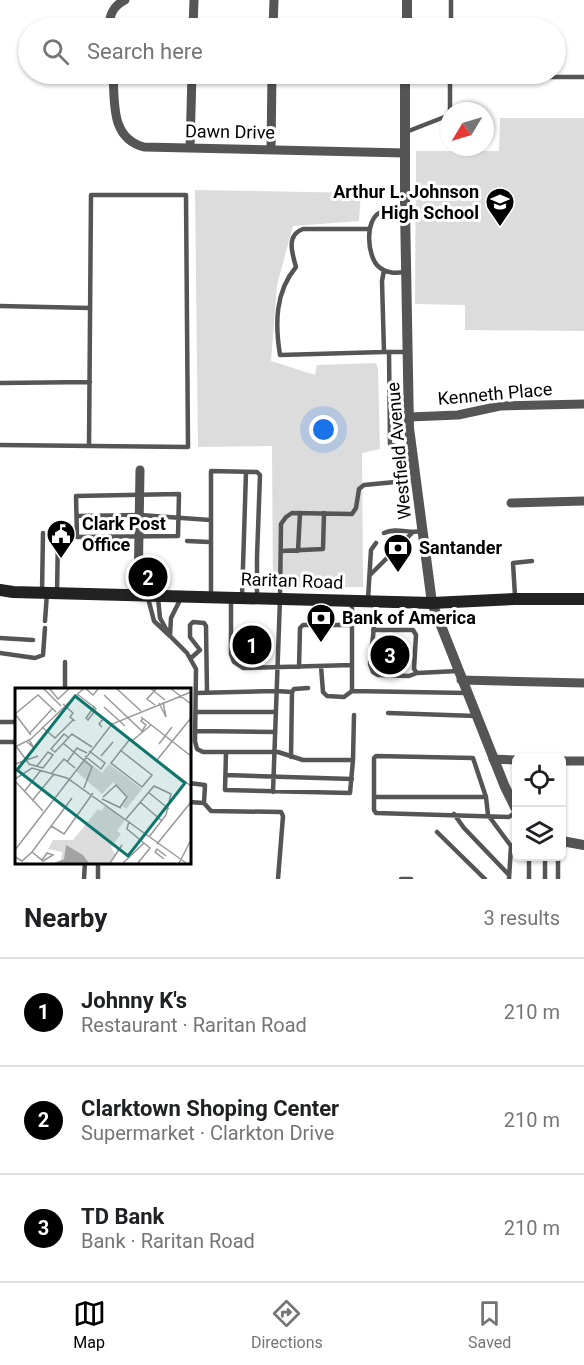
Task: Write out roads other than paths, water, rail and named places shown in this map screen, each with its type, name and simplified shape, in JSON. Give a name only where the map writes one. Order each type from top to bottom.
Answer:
[{"type":"main road","name":"Raritan Road","points":[[0,590],[432,603],[515,599],[584,599]]},
{"type":"street","points":[[110,18],[113,9],[125,0]]},
{"type":"street","points":[[193,18],[194,0]]},
{"type":"street","points":[[273,18],[274,0]]},
{"type":"street","points":[[407,0],[407,18]]},
{"type":"street","name":"Dawn Drive","points":[[114,84],[119,129],[129,141],[144,147],[405,153]]},
{"type":"street","points":[[190,148],[192,84]]},
{"type":"street","points":[[271,149],[272,84]]},
{"type":"street","name":"Westfield Avenue","points":[[405,84],[409,417],[416,480],[417,532],[432,603],[466,693],[514,807]]},
{"type":"street","name":"Kenneth Place","points":[[409,417],[458,416],[500,406],[584,404]]},
{"type":"street","points":[[140,470],[139,537],[148,595]]},
{"type":"street","points":[[511,503],[584,501]]},
{"type":"street","points":[[459,675],[584,683]]},
{"type":"street","points":[[494,759],[512,760]]},
{"type":"street","points":[[566,761],[584,761]]},
{"type":"street","points":[[566,842],[584,844]]},
{"type":"lane","points":[[451,0],[451,18]]},
{"type":"lane","points":[[566,77],[584,77]]},
{"type":"lane","points":[[449,102],[450,84]]},
{"type":"lane","points":[[404,133],[440,119]]},
{"type":"lane","points":[[0,445],[89,446],[188,447],[186,195],[91,195],[89,446]]},
{"type":"lane","points":[[405,211],[381,213],[374,218],[370,229],[372,256],[376,264],[394,274],[406,272]]},
{"type":"lane","points":[[370,229],[303,229],[294,233],[291,241],[296,267],[285,280],[282,288],[277,322],[280,355],[408,352]]},
{"type":"lane","points":[[384,270],[382,281],[390,444],[401,448],[412,447]]},
{"type":"lane","points":[[0,306],[90,308]]},
{"type":"lane","points":[[0,383],[90,382]]},
{"type":"lane","points":[[211,597],[209,542],[211,471],[257,472],[260,475],[257,598]]},
{"type":"lane","points":[[246,472],[244,540],[231,654],[234,662],[243,668],[278,669],[352,665]]},
{"type":"lane","points":[[273,792],[276,752],[275,712],[281,524],[292,513],[352,514],[356,508],[359,489],[368,483],[416,480]]},
{"type":"lane","points":[[179,494],[178,536],[77,537],[76,496],[140,495],[179,494]]},
{"type":"lane","points":[[298,551],[300,513]]},
{"type":"lane","points":[[281,551],[323,549],[324,513]]},
{"type":"lane","points":[[76,516],[140,515],[210,520]]},
{"type":"lane","points":[[384,533],[393,529],[417,532]]},
{"type":"lane","points":[[370,575],[417,532]]},
{"type":"lane","points":[[43,533],[49,593]]},
{"type":"lane","points":[[45,621],[58,535]]},
{"type":"lane","points":[[244,540],[258,541]]},
{"type":"lane","points":[[187,541],[209,542]]},
{"type":"lane","points":[[376,543],[371,550],[370,575],[373,630],[369,664],[373,672],[378,675],[409,676],[417,673],[459,675]]},
{"type":"lane","points":[[515,599],[513,563],[532,561]]},
{"type":"lane","points":[[148,595],[170,636]]},
{"type":"lane","points":[[148,595],[154,621],[191,657],[196,669],[196,746],[202,752],[276,752],[291,757],[319,761],[352,760]]},
{"type":"lane","points":[[170,636],[173,611],[184,596]]},
{"type":"lane","points":[[352,601],[352,691]]},
{"type":"lane","points":[[200,650],[190,637],[191,623],[205,624],[207,692]]},
{"type":"lane","points":[[299,667],[300,628],[303,625],[352,625]]},
{"type":"lane","points":[[0,653],[35,658],[43,655],[45,628]]},
{"type":"lane","points":[[373,630],[413,630],[416,635],[414,669],[417,673]]},
{"type":"lane","points":[[0,638],[33,640]]},
{"type":"lane","points":[[191,657],[206,648]]},
{"type":"lane","points":[[65,662],[65,688]]},
{"type":"lane","points":[[321,666],[323,692],[327,696],[344,697],[352,691],[466,693]]},
{"type":"lane","points":[[291,757],[292,692],[294,688],[308,688]]},
{"type":"lane","points":[[196,693],[292,692]]},
{"type":"lane","points":[[196,712],[275,712]]},
{"type":"lane","points":[[388,713],[476,716]]},
{"type":"lane","points":[[226,752],[225,790],[350,793],[354,715]]},
{"type":"lane","points":[[0,722],[15,723]]},
{"type":"lane","points":[[195,731],[275,732]]},
{"type":"lane","points":[[509,877],[511,846],[488,815],[486,797],[473,758],[376,756],[374,810],[376,813],[488,815],[509,817],[512,814]]},
{"type":"lane","points":[[226,775],[352,780]]},
{"type":"lane","points":[[190,783],[205,785],[204,803],[211,811],[281,812],[283,814],[278,879]]},
{"type":"lane","points":[[374,796],[486,797]]},
{"type":"lane","points":[[190,802],[204,803]]},
{"type":"lane","points":[[454,814],[509,877]]},
{"type":"lane","points":[[438,832],[486,879]]},
{"type":"lane","points":[[529,861],[529,879]]},
{"type":"lane","points":[[545,861],[545,879]]},
{"type":"lane","points":[[558,861],[558,879]]},
{"type":"lane","points":[[84,879],[85,864]]},
{"type":"lane","points":[[400,879],[411,879]]},
{"type":"place","name":"Arthur L. Johnson High School","points":[[500,228]]},
{"type":"place","name":"Clark Post Office","points":[[61,560]]},
{"type":"place","name":"Santander","points":[[398,574]]},
{"type":"place","name":"Clarktown Shoping Center","points":[[148,577]]},
{"type":"place","name":"Bank of America","points":[[321,644]]},
{"type":"place","name":"Johnny K's","points":[[252,645]]},
{"type":"place","name":"TD Bank","points":[[390,655]]}]
